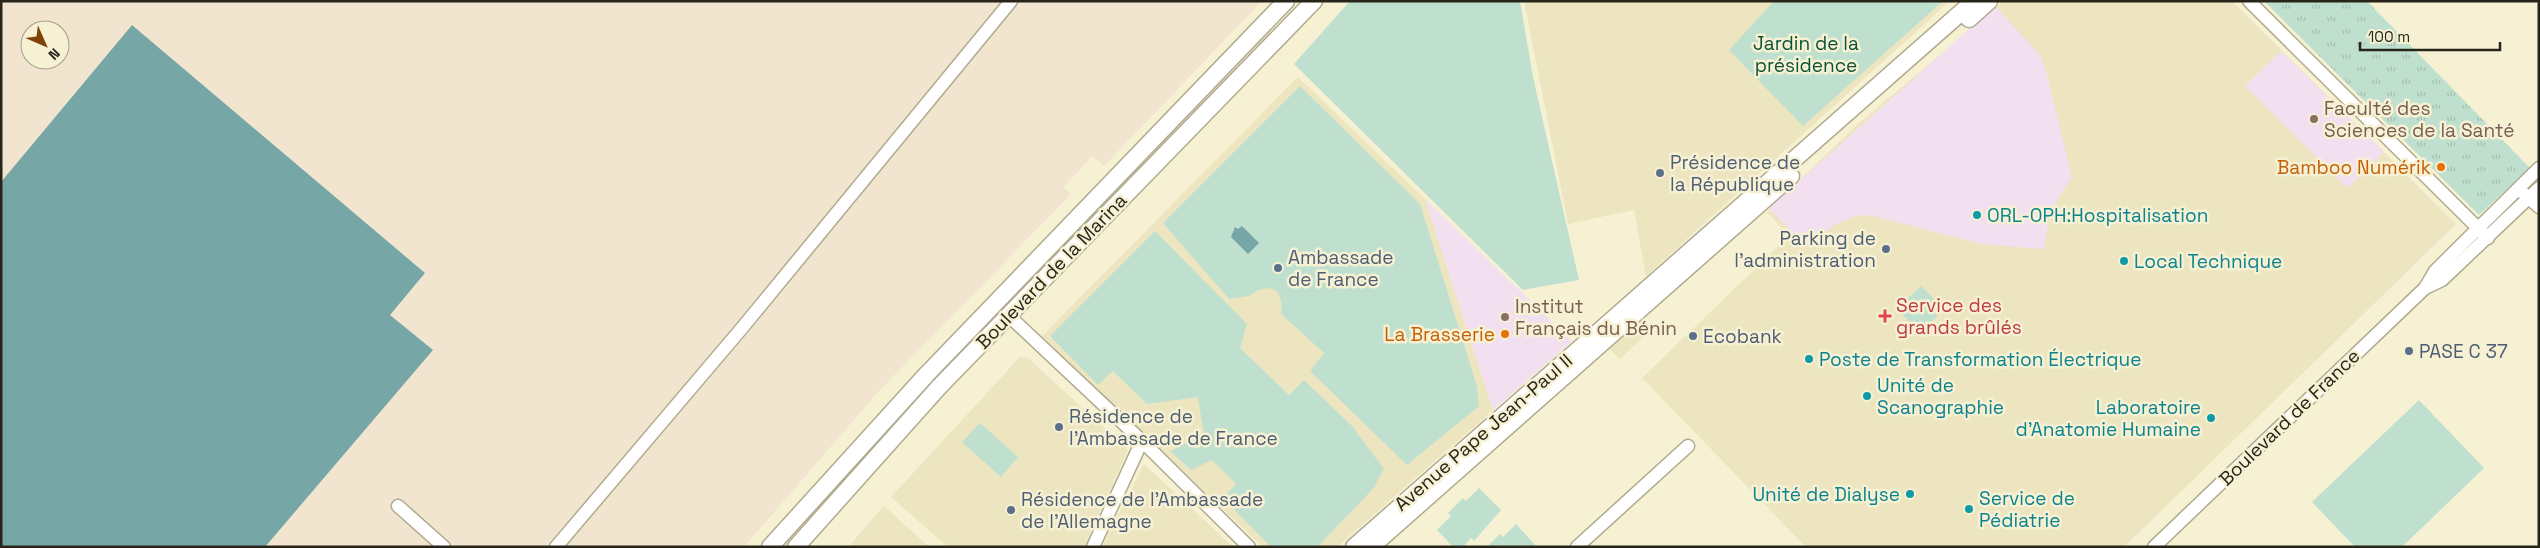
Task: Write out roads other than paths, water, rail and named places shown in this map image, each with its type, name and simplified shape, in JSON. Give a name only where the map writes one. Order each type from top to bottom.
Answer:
[{"type":"main road","name":"Boulevard de la Marina","points":[[770,547],[927,374],[1286,1]]},
{"type":"main road","name":"Boulevard de la Marina","points":[[796,547],[939,387],[1314,1]]},
{"type":"main road","name":"Avenue Pape Jean-Paul II","points":[[1371,547],[1974,1]]},
{"type":"main road","name":"Avenue Pape Jean-Paul II","points":[[1354,547],[1989,1]]},
{"type":"street","points":[[556,547],[742,328],[1011,1]]},
{"type":"street","points":[[2249,1],[2488,238]]},
{"type":"street","name":"Boulevard de France","points":[[2154,547],[2425,288],[2435,271],[2477,227],[2539,168]]},
{"type":"street","points":[[2519,188],[2539,207]]},
{"type":"street","name":"Boulevard de France","points":[[2425,288],[2442,280],[2539,188]]},
{"type":"street","points":[[1008,315],[1142,441],[1249,547]]},
{"type":"street","points":[[1092,547],[1142,441]]},
{"type":"street","points":[[1577,547],[1688,446]]},
{"type":"street","points":[[398,506],[444,547]]},
{"type":"water","points":[[132,25],[425,273],[390,315],[433,350],[265,547],[1,547],[1,182]]},
{"type":"water","points":[[1242,226],[1259,243],[1248,254],[1231,237],[1235,227],[1238,229]]},
{"type":"place","name":"Faculté des Sciences de la Santé","points":[[2314,119]]},
{"type":"place","name":"Bamboo Numérik","points":[[2441,167]]},
{"type":"place","name":"Présidence de la République","points":[[1660,173]]},
{"type":"place","name":"ORL-OPH:Hospitalisation","points":[[1977,215]]},
{"type":"place","name":"Parking de l'administration","points":[[1886,249]]},
{"type":"place","name":"Local Technique","points":[[2124,261]]},
{"type":"place","name":"Ambassade de France","points":[[1278,268]]},
{"type":"place","name":"Service des grands brûlés","points":[[1885,316]]},
{"type":"place","name":"Institut Français du Bénin","points":[[1505,317]]},
{"type":"place","name":"La Brasserie","points":[[1505,334]]},
{"type":"place","name":"Ecobank","points":[[1693,336]]},
{"type":"place","name":"PASE C 37","points":[[2409,351]]},
{"type":"place","name":"Poste de Transformation Électrique","points":[[1809,359]]},
{"type":"place","name":"Unité de Scanographie","points":[[1867,396]]},
{"type":"place","name":"Laboratoire d'Anatomie Humaine","points":[[2211,418]]},
{"type":"place","name":"Résidence de l'Ambassade de France","points":[[1059,427]]},
{"type":"place","name":"Unité de Dialyse","points":[[1910,494]]},
{"type":"place","name":"Service de Pédiatrie","points":[[1969,509]]},
{"type":"place","name":"Résidence de l'Ambassade de l'Allemagne","points":[[1011,510]]},
{"type":"park label","name":"Jardin de la présidence","points":[[1806,54]]}]
